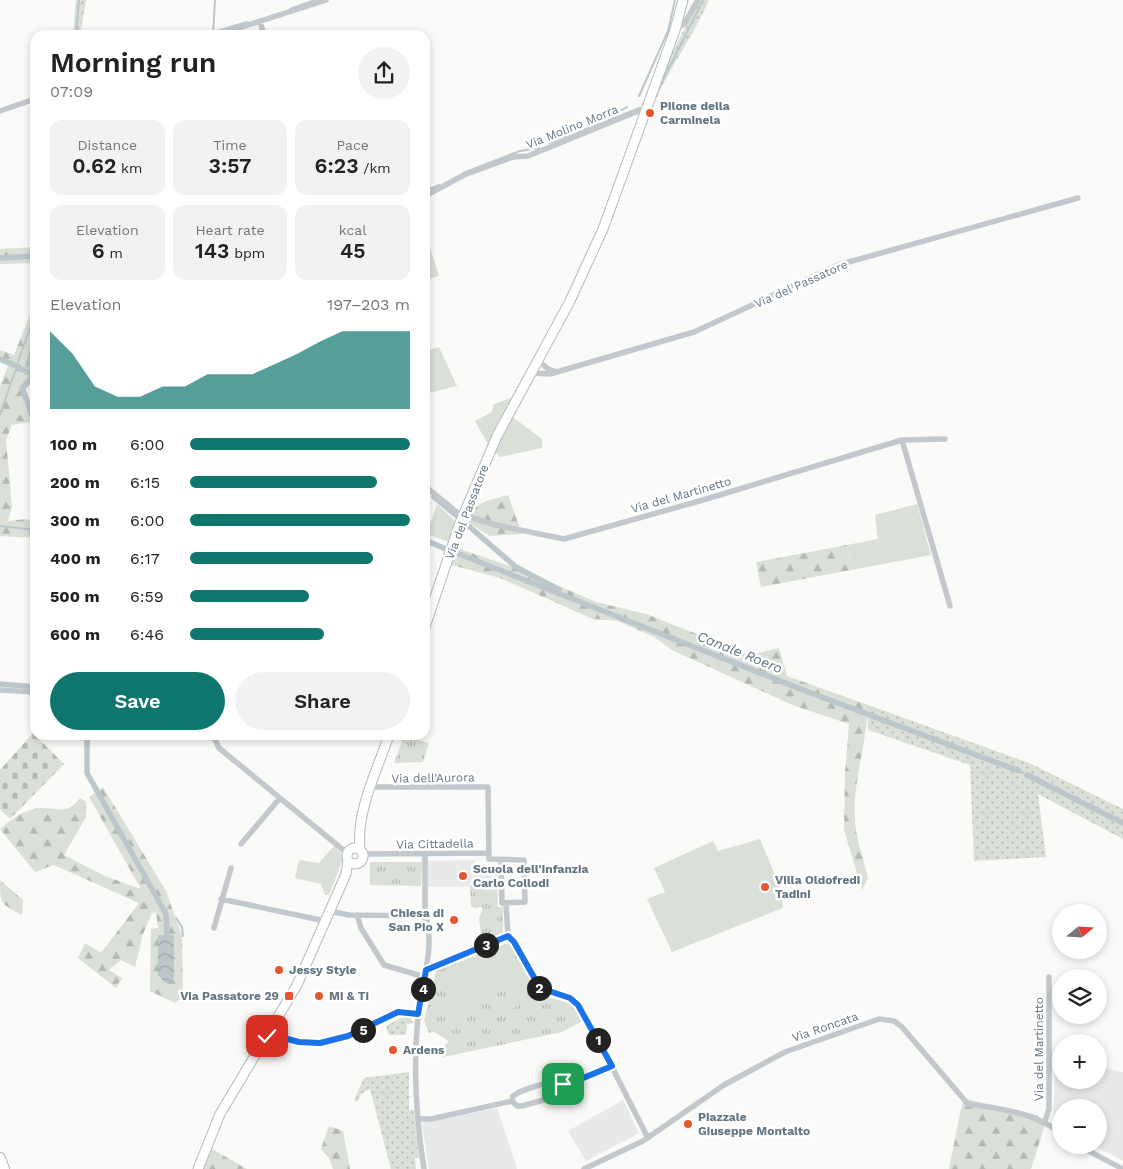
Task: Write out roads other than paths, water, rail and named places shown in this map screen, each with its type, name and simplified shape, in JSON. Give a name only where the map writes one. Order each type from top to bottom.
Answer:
[{"type":"street","points":[[234,30],[326,0]]},
{"type":"street","name":"Via del Passatore","points":[[430,612],[463,516],[497,436],[539,361],[604,229],[675,30],[683,0]]},
{"type":"street","points":[[675,30],[684,24],[698,0]]},
{"type":"street","points":[[260,22],[262,30]]},
{"type":"street","points":[[0,111],[30,101]]},
{"type":"street","name":"Via Molino Morra","points":[[430,193],[464,175],[513,158],[528,156],[645,110]]},
{"type":"street","name":"Via del Passatore","points":[[531,373],[556,372],[694,332],[838,265],[1078,198]]},
{"type":"street","points":[[539,361],[548,369],[556,372]]},
{"type":"street","name":"Via del Martinetto","points":[[463,516],[564,538],[704,500],[902,440],[944,439]]},
{"type":"street","points":[[902,440],[950,606]]},
{"type":"street","points":[[430,490],[463,516]]},
{"type":"street","points":[[0,690],[30,692]]},
{"type":"street","points":[[215,740],[219,748],[354,855]]},
{"type":"street","points":[[198,1169],[220,1114],[301,977],[354,855],[360,820],[387,740]]},
{"type":"street","name":"Via dell'Aurora","points":[[371,787],[488,787],[489,853]]},
{"type":"street","points":[[241,844],[280,798]]},
{"type":"street","name":"Via Cittadella","points":[[354,855],[489,853],[489,859],[524,860],[525,902],[506,903]]},
{"type":"street","points":[[424,1169],[418,1119],[416,1071],[418,1014],[426,970],[428,924],[425,917],[425,854]]},
{"type":"street","points":[[501,860],[502,903],[506,903],[508,936],[514,942],[540,988],[570,998],[578,1005],[612,1066],[648,1138]]},
{"type":"street","points":[[214,928],[230,868]]},
{"type":"street","points":[[221,898],[325,921]]},
{"type":"street","points":[[329,911],[357,915],[425,917]]},
{"type":"street","points":[[357,915],[361,928],[384,965],[425,977]]},
{"type":"street","points":[[426,970],[508,936]]},
{"type":"street","name":"Via del Martinetto","points":[[1045,1121],[1049,1109],[1049,977]]},
{"type":"street","points":[[266,1038],[280,1037],[299,1042],[320,1043],[348,1036],[398,1012],[418,1014]]},
{"type":"street","name":"Via Roncata","points":[[584,1169],[648,1138],[724,1085],[785,1052],[879,1019],[894,1021],[902,1027],[968,1104],[1010,1110],[1045,1121],[1052,1126]]},
{"type":"street","points":[[277,1020],[280,1037]]},
{"type":"street","points":[[564,1086],[612,1066]]},
{"type":"street","points":[[512,1101],[515,1094],[545,1084],[558,1081],[564,1086]]},
{"type":"street","points":[[512,1101],[517,1106],[522,1106],[558,1096],[563,1093],[564,1086]]},
{"type":"street","points":[[418,1119],[431,1119],[512,1101]]},
{"type":"street","points":[[1095,1154],[1123,1168]]},
{"type":"water","points":[[158,935],[174,935],[174,977],[169,983],[165,983],[158,975]]},
{"type":"waterway","points":[[76,30],[79,0]]},
{"type":"waterway","points":[[213,30],[215,0]]},
{"type":"waterway","points":[[290,9],[315,0]]},
{"type":"waterway","points":[[639,96],[668,31],[675,0]]},
{"type":"waterway","points":[[657,92],[703,0]]},
{"type":"waterway","points":[[221,30],[247,22]]},
{"type":"waterway","points":[[608,118],[627,107]]},
{"type":"waterway","points":[[550,143],[640,108]]},
{"type":"waterway","points":[[463,173],[520,151],[539,148]]},
{"type":"waterway","points":[[430,189],[439,185]]},
{"type":"waterway","points":[[0,258],[30,256]]},
{"type":"waterway","points":[[0,415],[30,328]]},
{"type":"waterway","points":[[0,359],[14,365]]},
{"type":"waterway","points":[[28,365],[30,359]]},
{"type":"waterway","points":[[19,368],[30,373]]},
{"type":"waterway","points":[[30,379],[22,388],[30,410]]},
{"type":"waterway","points":[[434,497],[458,517]]},
{"type":"waterway","points":[[464,522],[516,567],[559,590]]},
{"type":"waterway","points":[[0,526],[30,529]]},
{"type":"waterway","points":[[430,542],[446,549]]},
{"type":"waterway","name":"Canale Roero","points":[[454,552],[803,690],[1019,771]]},
{"type":"waterway","points":[[0,684],[30,687]]},
{"type":"waterway","points":[[87,740],[87,773],[166,914],[167,935]]},
{"type":"waterway","name":"Canale Roero","points":[[1027,775],[1123,823]]},
{"type":"waterway","points":[[176,918],[182,927],[183,936]]},
{"type":"place","name":"Pilone della Carminela","points":[[650,113]]},
{"type":"place","name":"Scuola dell'Infanzia Carlo Collodi","points":[[463,876]]},
{"type":"place","name":"Villa Oldofredi Tadini","points":[[765,887]]},
{"type":"place","name":"Chiesa di San Pio X","points":[[454,920]]},
{"type":"place","name":"Jessy Style","points":[[279,970]]},
{"type":"place","name":"Via Passatore 29","points":[[289,996]]},
{"type":"place","name":"Mi & Ti","points":[[319,996]]},
{"type":"place","name":"Ardens","points":[[393,1050]]},
{"type":"place","name":"Piazzale Giuseppe Montalto","points":[[688,1124]]}]
